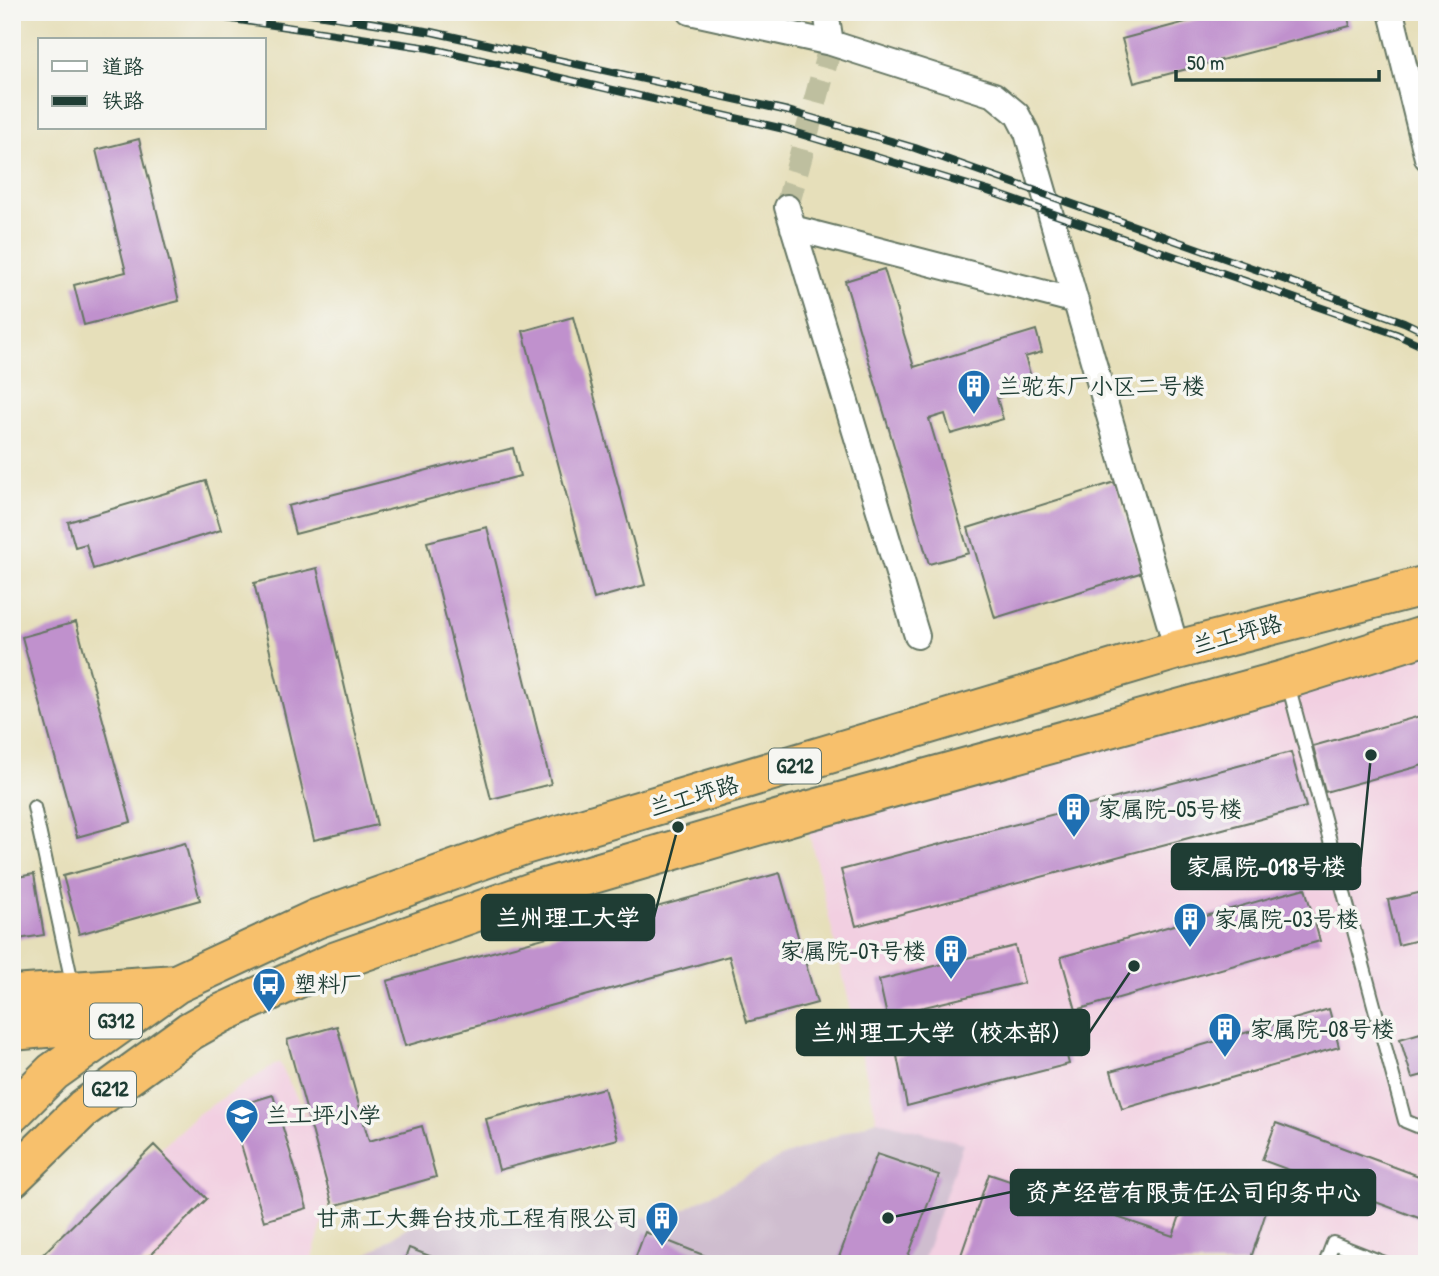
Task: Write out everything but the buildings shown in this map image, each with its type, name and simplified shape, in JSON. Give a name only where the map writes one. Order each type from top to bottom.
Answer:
[{"type":"highway","name":"兰工坪路","points":[[176,984],[316,919],[520,846],[1177,650],[1427,585]]},
{"type":"highway","name":"兰工坪路","points":[[220,1014],[334,962],[534,891],[804,812],[1287,679],[1427,635]]},
{"type":"highway","name":"G312","points":[[12,995],[176,984]]},
{"type":"highway","name":"G212","points":[[14,1109],[53,1072],[176,984]]},
{"type":"highway","name":"G312","points":[[12,1031],[220,1014]]},
{"type":"highway","name":"G212","points":[[12,1178],[83,1108],[190,1031],[220,1014]]},
{"type":"street","points":[[690,12],[831,43],[994,95],[1017,114],[1027,133],[1177,650]]},
{"type":"street","points":[[826,12],[831,43]]},
{"type":"street","points":[[1391,12],[1427,158]]},
{"type":"street","points":[[917,636],[790,217],[1076,301]]},
{"type":"lane","points":[[1287,679],[1405,1121],[1427,1130]]},
{"type":"lane","points":[[34,807],[74,991]]},
{"type":"lane","points":[[1325,1264],[1333,1243],[1388,1264]]},
{"type":"shaded area","points":[[1427,637],[1427,1264],[352,1264],[410,1226],[500,1220],[670,1217],[781,1157],[877,1120],[804,812]]},
{"type":"shaded area","name":"兰工坪小学","points":[[279,1062],[337,1177],[310,1264],[31,1264],[199,1113]]},
{"type":"shaded area","points":[[877,1120],[963,1143],[922,1264],[352,1264],[410,1226],[500,1220],[670,1217],[781,1157]]},
{"type":"tunnel","points":[[787,207],[831,43]]},
{"type":"railway","points":[[185,12],[429,48],[784,129],[988,191],[1396,334],[1427,348]]},
{"type":"railway","points":[[304,12],[432,32],[788,111],[915,148],[1404,322],[1427,333]]},
{"type":"place","name":"兰驼东厂小区二号楼","points":[[974,416]]},
{"type":"place","name":"家属院-018号楼","points":[[1371,755]]},
{"type":"place","name":"兰州理工大学","points":[[678,827]]},
{"type":"place","name":"家属院-05号楼","points":[[1074,839]]},
{"type":"place","name":"家属院-03号楼","points":[[1190,949]]},
{"type":"place","name":"兰州理工大学（校本部）","points":[[1134,966]]},
{"type":"place","name":"家属院-07号楼","points":[[951,981]]},
{"type":"place","name":"塑料厂","points":[[269,1014]]},
{"type":"place","name":"家属院-08号楼","points":[[1225,1059]]},
{"type":"place","name":"兰工坪小学","points":[[242,1145]]},
{"type":"place","name":"资产经营有限责任公司印务中心","points":[[888,1218]]},
{"type":"place","name":"甘肃工大舞台技术工程有限公司","points":[[662,1248]]}]
